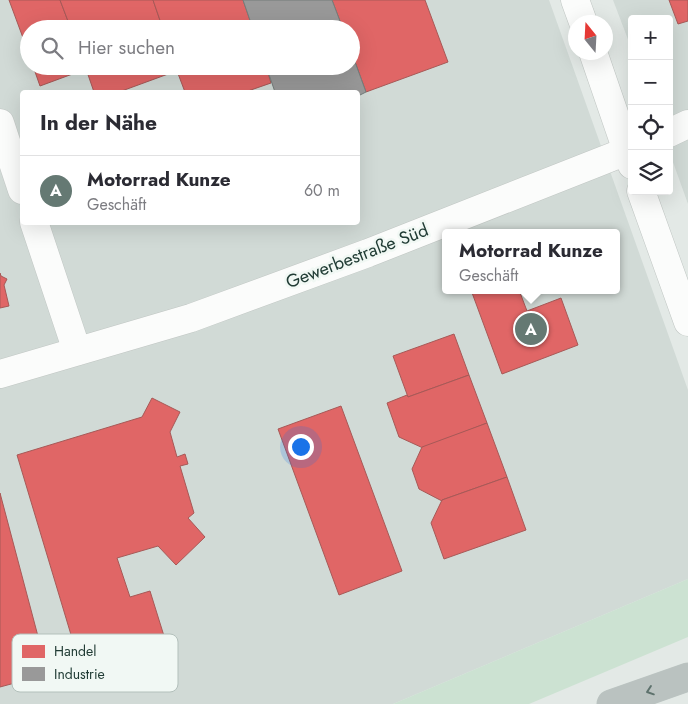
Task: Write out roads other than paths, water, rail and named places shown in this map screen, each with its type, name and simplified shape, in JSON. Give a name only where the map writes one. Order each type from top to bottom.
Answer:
[{"type":"highway","points":[[611,704],[688,677]]},
{"type":"street","points":[[575,0],[580,15]]},
{"type":"street","points":[[596,60],[628,150]]},
{"type":"street","points":[[0,123],[20,184]]},
{"type":"street","points":[[673,131],[688,124]]},
{"type":"street","name":"Gewerbestraße Süd","points":[[0,374],[209,312],[628,156]]},
{"type":"street","points":[[642,195],[688,322]]},
{"type":"street","points":[[35,225],[77,352]]},
{"type":"place","name":"Motorrad Kunze","points":[[531,329]]}]
